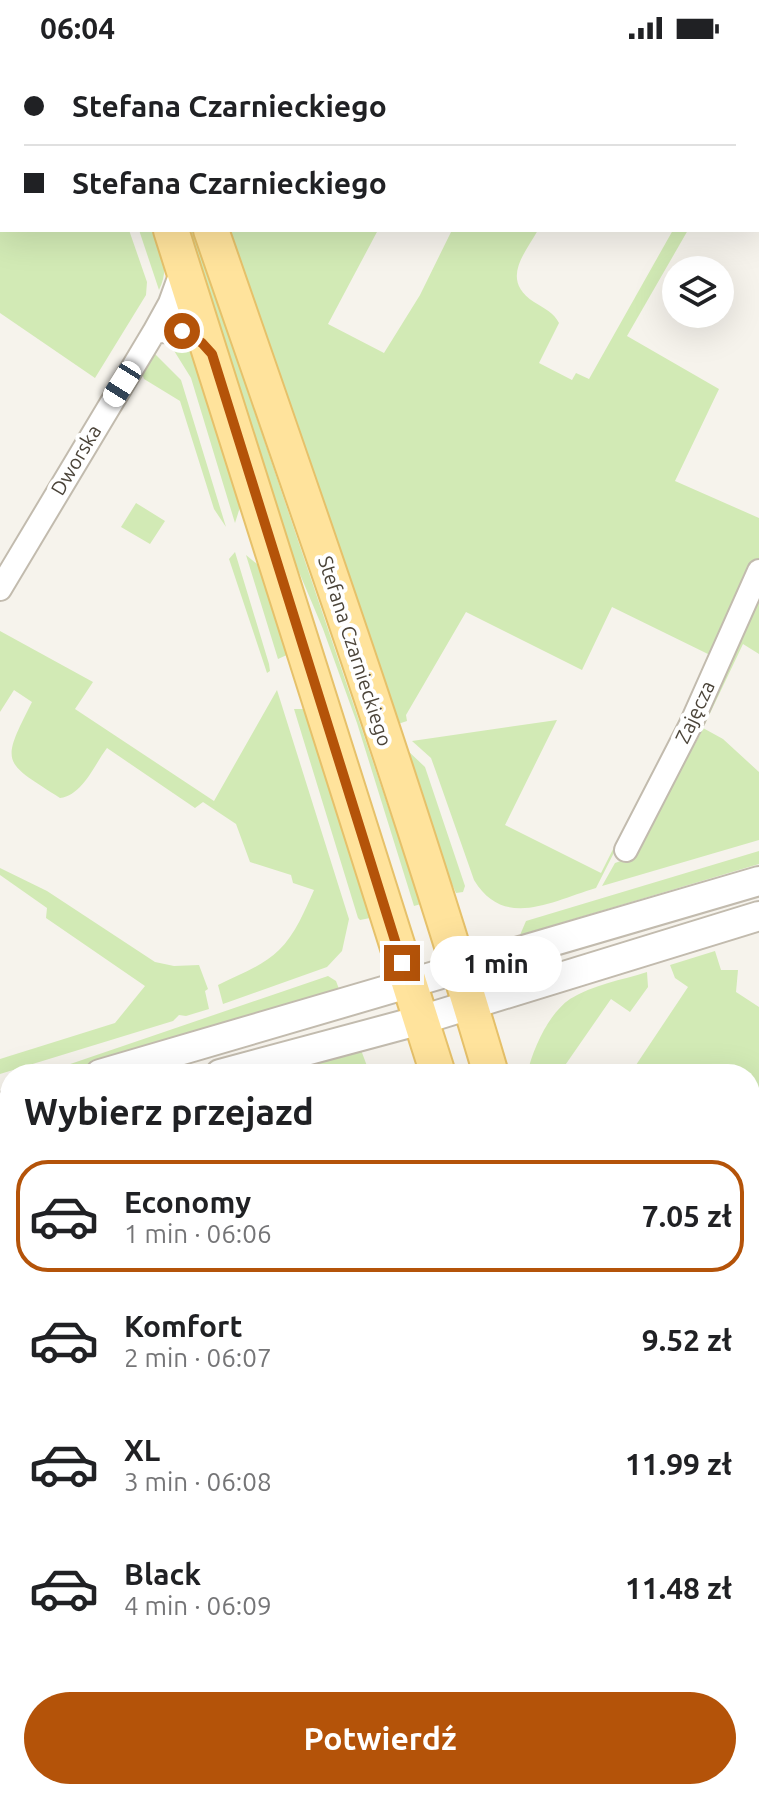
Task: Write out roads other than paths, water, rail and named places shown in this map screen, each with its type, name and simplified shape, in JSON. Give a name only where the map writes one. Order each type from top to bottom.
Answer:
[{"type":"main road","points":[[172,232],[435,1064]]},
{"type":"main road","name":"Stefana Czarnieckiego","points":[[212,232],[324,555],[488,1064]]},
{"type":"street","name":"Dworska","points":[[0,589],[154,332],[170,303],[184,266]]},
{"type":"street","points":[[154,332],[168,330],[191,335],[212,354]]},
{"type":"street","name":"Zajęcza","points":[[626,850],[690,726],[759,571]]},
{"type":"street","points":[[134,1064],[759,881]]},
{"type":"street","points":[[257,1064],[470,1006],[759,916]]}]
